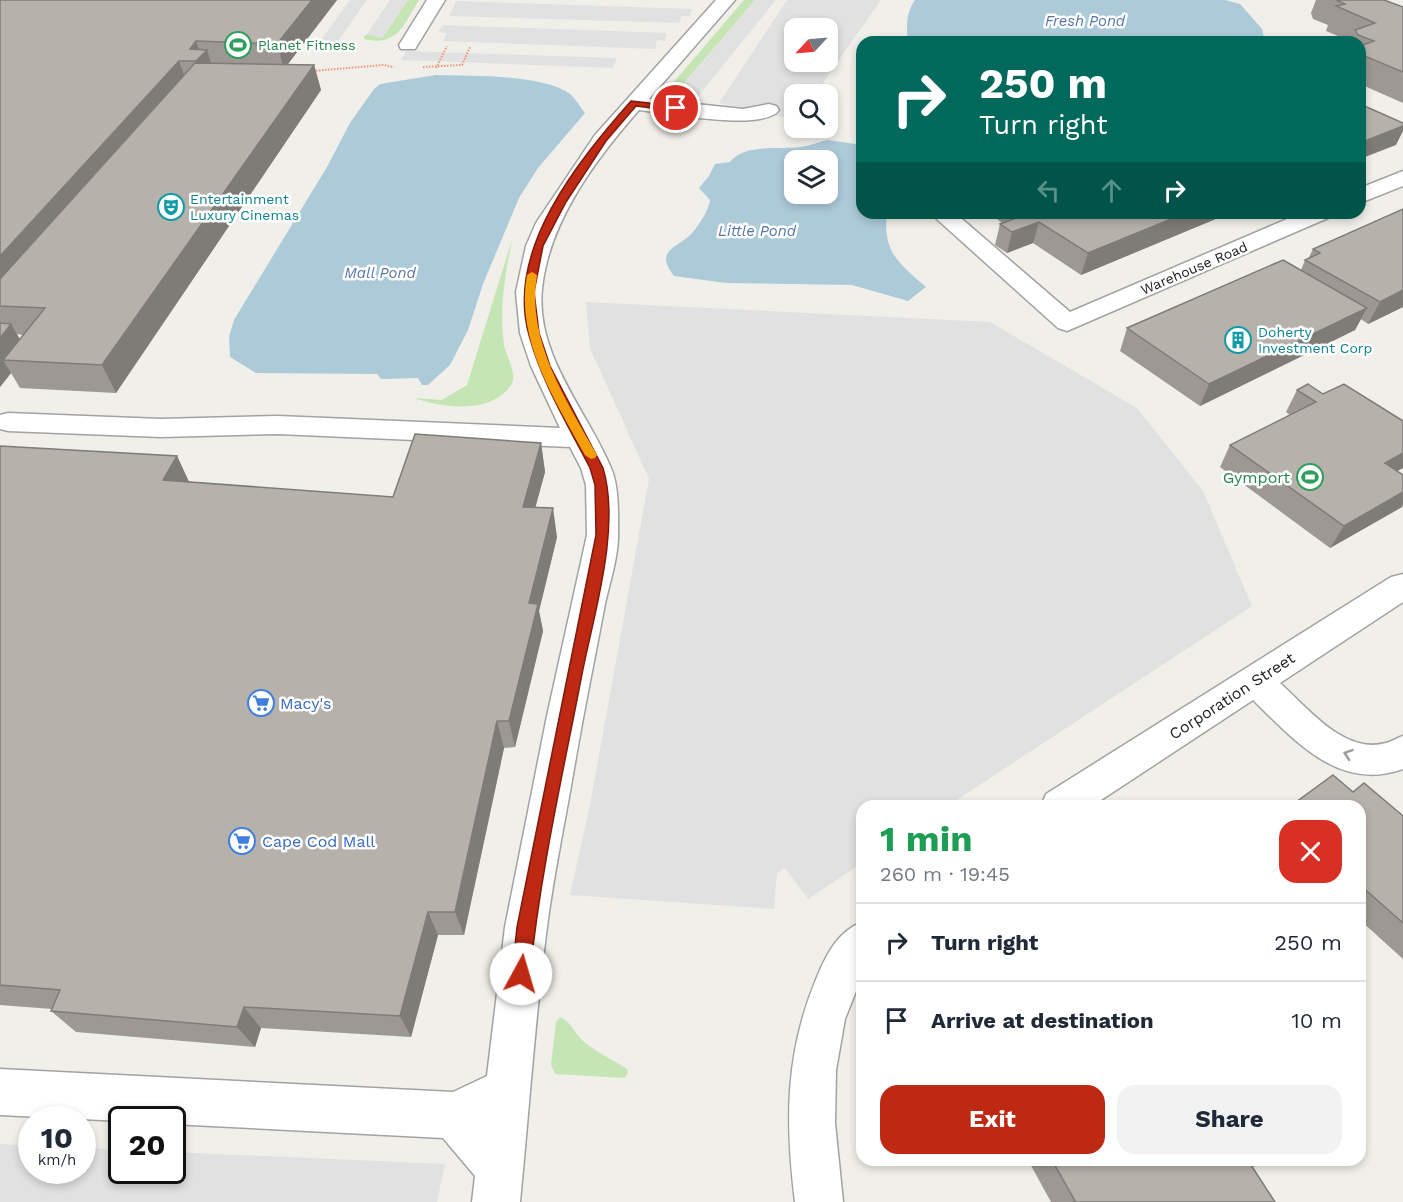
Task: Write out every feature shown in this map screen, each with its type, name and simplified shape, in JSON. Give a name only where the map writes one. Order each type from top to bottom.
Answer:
[{"type":"street","points":[[408,45],[436,0]]},
{"type":"street","points":[[497,1184],[526,927],[565,716],[603,535],[602,485],[594,461],[544,366],[533,333],[529,292],[538,246],[548,223],[602,139],[726,0]]},
{"type":"street","points":[[634,103],[743,115],[758,114],[769,110]]},
{"type":"street","points":[[1366,193],[1403,178]]},
{"type":"street","name":"Warehouse Road","points":[[948,219],[1067,323],[1306,219]]},
{"type":"street","points":[[8,422],[161,428],[278,424],[582,438]]},
{"type":"street","name":"Corporation Street","points":[[1069,800],[1403,586]]},
{"type":"street","points":[[1255,681],[1329,747],[1366,760],[1394,759],[1403,752]]},
{"type":"street","points":[[819,1202],[810,1084],[819,1029],[847,961],[856,950]]},
{"type":"street","points":[[0,1092],[454,1115],[509,1090]]},
{"type":"street","points":[[454,1115],[497,1184]]},
{"type":"path","points":[[436,68],[447,46]]},
{"type":"path","points":[[419,66],[436,68],[462,65],[471,47]]},
{"type":"path","points":[[303,72],[383,65],[397,66]]},
{"type":"green space","points":[[408,0],[419,0],[398,32],[385,40],[364,39],[364,36],[368,34],[382,38]]},
{"type":"green space","points":[[744,0],[755,0],[674,95],[692,100],[681,103],[663,99],[667,90]]},
{"type":"green space","points":[[512,240],[502,305],[504,345],[513,376],[510,386],[493,400],[471,406],[448,406],[414,398],[442,400],[467,385]]},
{"type":"green space","points":[[560,1017],[567,1021],[588,1045],[627,1069],[625,1078],[555,1074],[551,1065],[556,1022]]},
{"type":"shaded area","points":[[350,0],[367,0],[338,41],[318,44]]},
{"type":"shaded area","points":[[390,0],[408,0],[382,38],[367,34]]},
{"type":"shaded area","points":[[755,0],[776,0],[696,99],[674,96]]},
{"type":"shaded area","points":[[787,0],[881,0],[838,61],[838,18],[784,18],[784,72],[830,72],[822,84],[784,84],[784,118],[719,103]]},
{"type":"shaded area","points":[[456,1],[692,9],[690,16],[682,16],[679,23],[449,16]]},
{"type":"shaded area","points":[[443,25],[667,33],[665,41],[657,40],[655,49],[443,41],[447,33],[438,32]]},
{"type":"shaded area","points":[[406,51],[617,58],[613,68],[401,60]]},
{"type":"shaded area","points":[[586,302],[990,322],[1137,408],[1203,491],[1252,606],[957,800],[856,800],[856,867],[808,899],[785,868],[777,873],[774,909],[570,895],[589,810],[649,479],[590,348]]},
{"type":"shaded area","points":[[0,1144],[18,1145],[18,1184],[96,1184],[96,1149],[108,1149],[108,1184],[186,1184],[186,1153],[445,1164],[437,1202],[0,1202]]},
{"type":"water","name":"Fresh Pond","points":[[915,0],[1225,0],[1240,4],[1262,29],[1264,36],[907,36],[907,20]]},
{"type":"water","name":"Mall Pond","points":[[436,75],[506,77],[558,87],[570,94],[585,113],[538,168],[519,198],[483,284],[468,330],[450,365],[428,385],[422,385],[418,378],[381,379],[377,374],[256,373],[230,357],[229,337],[234,320],[327,167],[350,123],[374,89],[380,84]]},
{"type":"water","name":"Little Pond","points":[[828,140],[856,144],[856,219],[887,219],[887,237],[894,256],[926,287],[908,301],[852,285],[726,283],[674,276],[668,267],[667,254],[692,233],[706,213],[710,200],[699,188],[715,164],[730,162],[744,152],[763,148],[800,147]]},
{"type":"building","points":[[0,0],[312,0],[277,44],[196,41],[190,49],[207,50],[196,61],[179,61],[0,256]]},
{"type":"building","points":[[1336,0],[1384,0],[1403,7],[1403,72],[1366,57],[1366,44],[1374,41],[1366,36],[1358,35],[1355,30],[1375,23],[1336,6],[1345,4]]},
{"type":"building","name":"Entertainment Luxury Cinemas","points":[[195,63],[314,65],[102,365],[3,360],[45,308],[0,306],[0,279]]},
{"type":"building","points":[[1366,107],[1403,123],[1403,126],[1366,141]]},
{"type":"building","name":"Doherty Investment Corp","points":[[1403,209],[1403,290],[1380,302],[1305,260],[1320,253],[1313,249]]},
{"type":"building","points":[[1013,219],[1171,219],[1088,253],[1039,222],[1012,232],[1000,224]]},
{"type":"building","name":"Doherty Investment Corp","points":[[1283,260],[1367,308],[1209,384],[1127,328]]},
{"type":"building","points":[[0,323],[11,324],[0,338]]},
{"type":"building","name":"Gymport","points":[[1308,384],[1323,394],[1344,384],[1403,421],[1403,453],[1385,463],[1403,475],[1403,492],[1344,526],[1230,445],[1316,402],[1297,390]]},
{"type":"building","name":"Cape Cod Mall","points":[[415,434],[541,443],[523,507],[553,508],[529,603],[538,604],[509,721],[497,721],[455,912],[428,912],[400,1016],[244,1007],[237,1027],[51,1011],[60,990],[0,985],[0,446],[177,456],[163,480],[393,497]]},
{"type":"building","points":[[1333,775],[1353,792],[1364,783],[1403,816],[1403,923],[1366,890],[1366,800],[1299,800]]},
{"type":"building","points":[[1055,1166],[1252,1166],[1275,1202],[1073,1202],[1075,1201]]},
{"type":"slow traffic","points":[[532,275],[529,292],[530,312],[538,349],[557,394],[591,455]]},
{"type":"place","name":"Planet Fitness","points":[[238,45]]},
{"type":"place","name":"Entertainment Luxury Cinemas","points":[[171,207]]},
{"type":"place","name":"Doherty Investment Corp","points":[[1238,340]]},
{"type":"place","name":"Gymport","points":[[1310,477]]},
{"type":"place","name":"Macy's","points":[[261,703]]},
{"type":"place","name":"Cape Cod Mall","points":[[242,841]]},
{"type":"route","points":[[521,974],[526,927],[544,827],[603,535],[602,485],[591,456],[544,366],[533,333],[529,292],[533,269],[538,246],[548,223],[602,139],[634,103],[676,108]]}]
